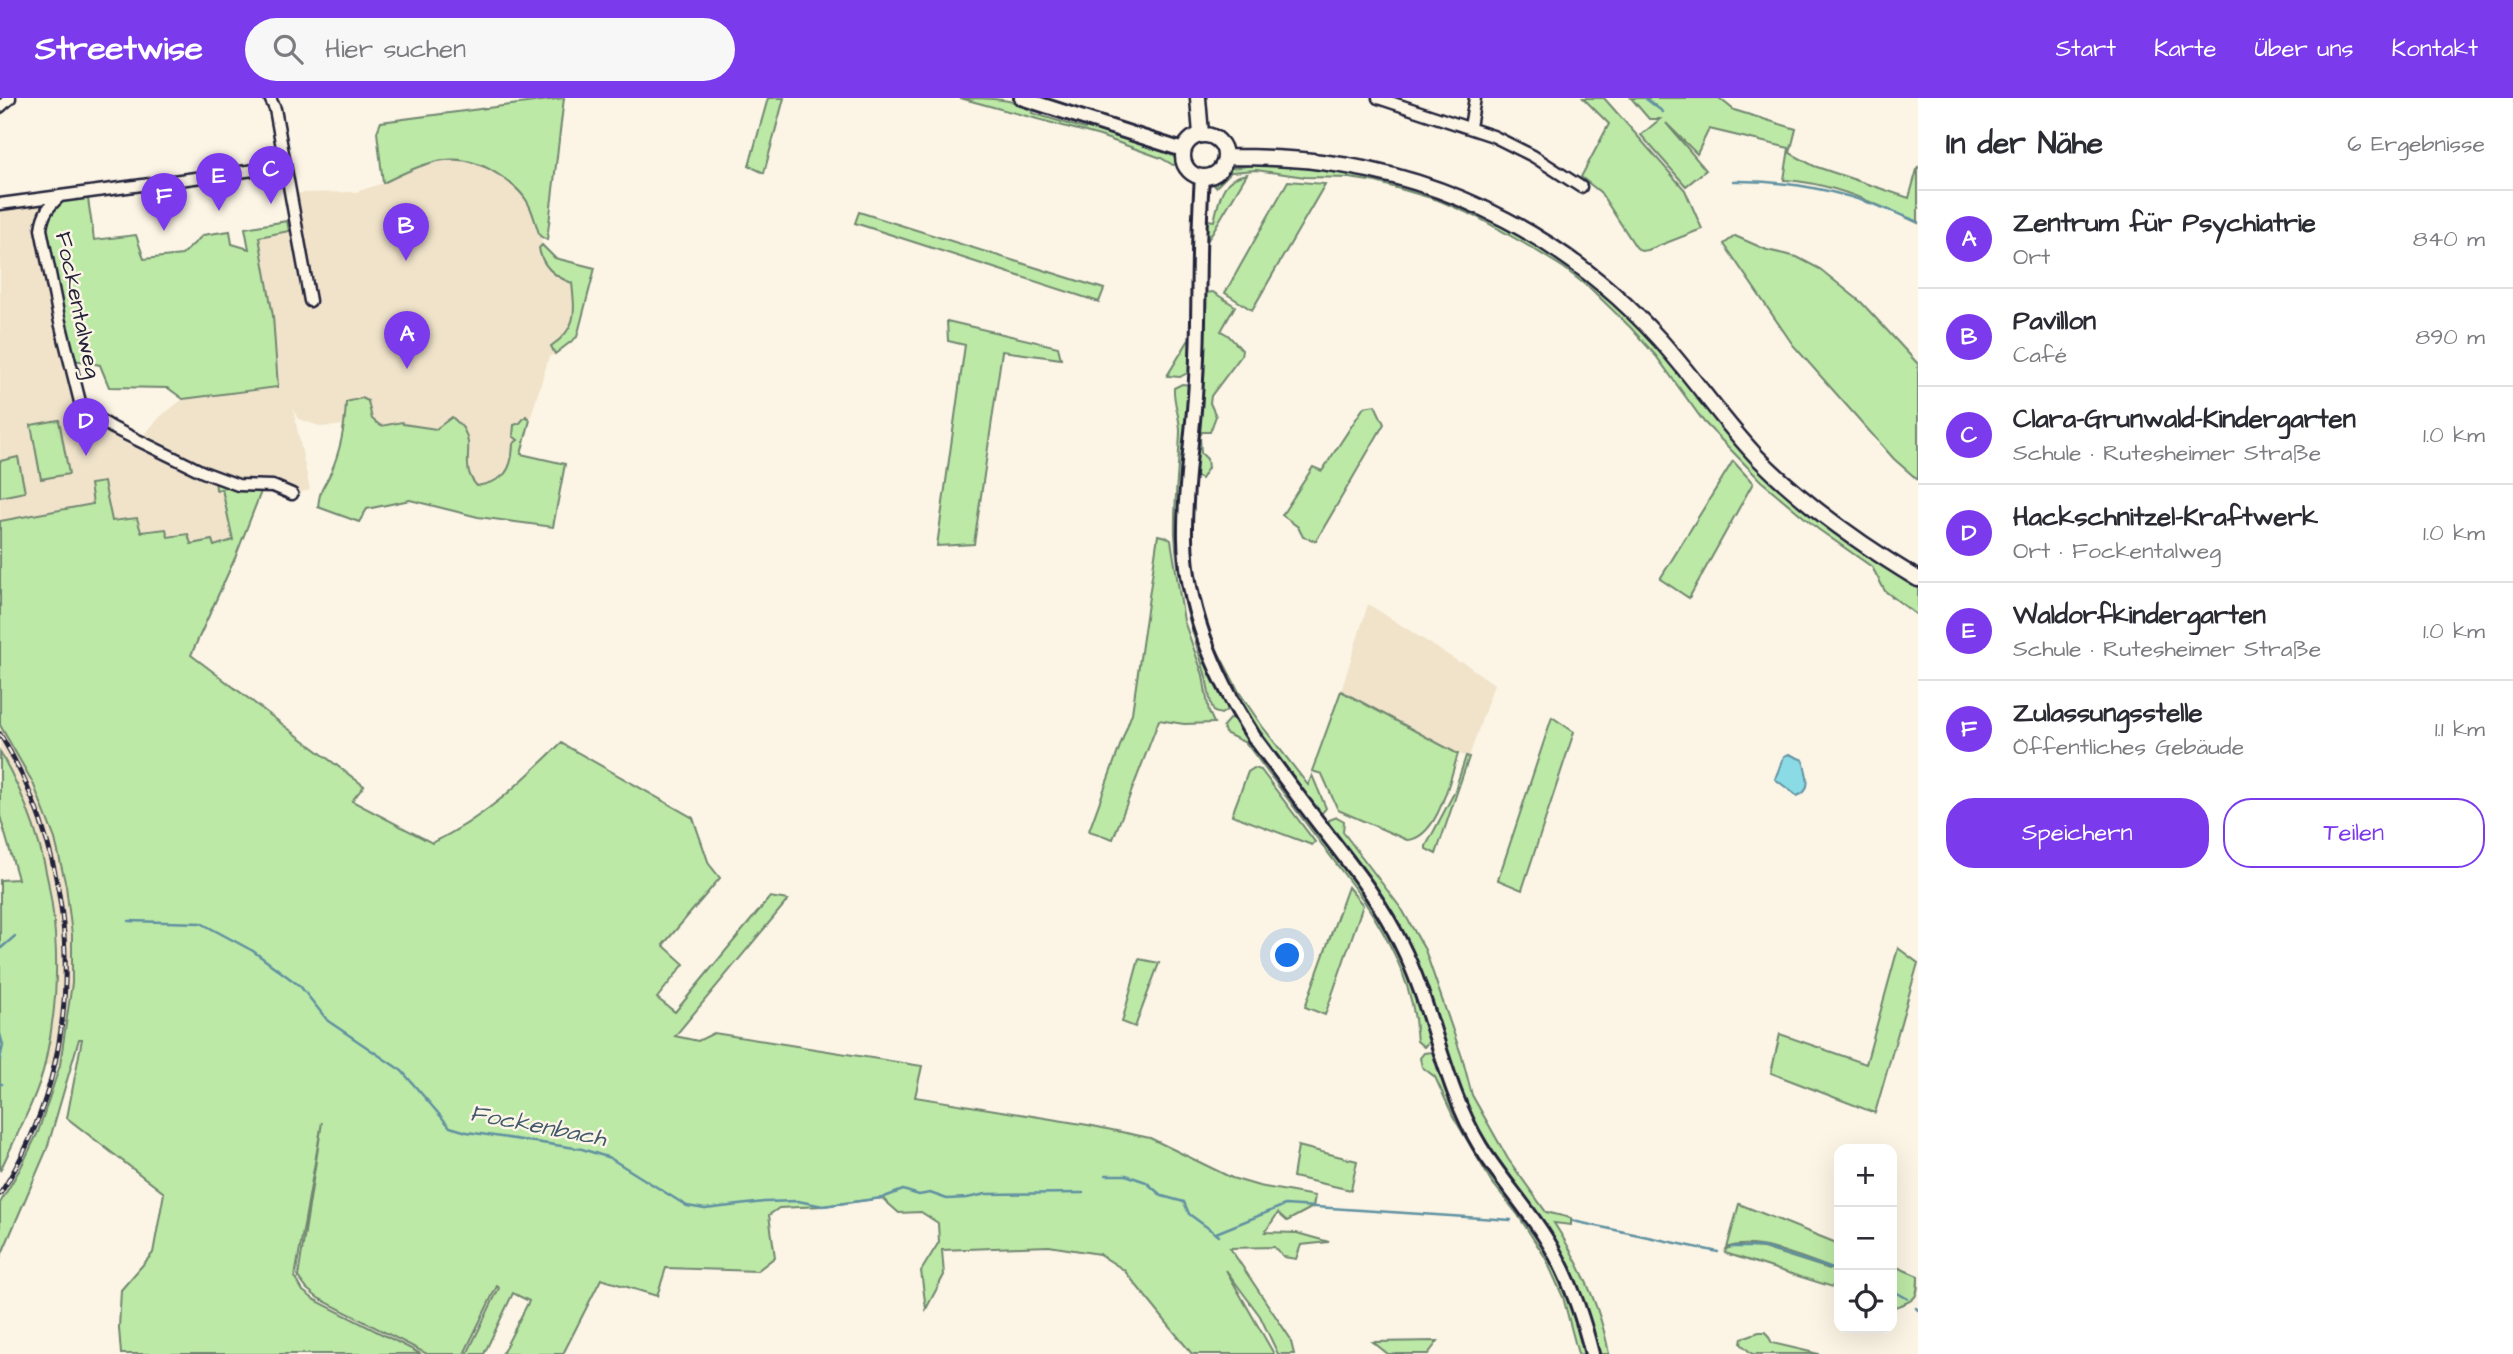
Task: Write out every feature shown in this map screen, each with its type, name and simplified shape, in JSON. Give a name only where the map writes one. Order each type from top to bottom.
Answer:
[{"type":"main road","points":[[1198,98],[1201,134]]},
{"type":"main road","points":[[1201,134],[1212,136],[1220,142],[1226,157],[1218,172],[1202,177],[1186,168],[1183,150],[1192,138],[1201,134]]},
{"type":"main road","points":[[1226,157],[1322,162],[1402,178],[1461,197],[1542,239],[1602,284],[1659,339],[1757,456],[1797,495],[1867,549],[1918,579]]},
{"type":"street","points":[[0,107],[10,98]]},
{"type":"street","points":[[270,98],[275,108],[310,301]]},
{"type":"street","points":[[275,108],[279,98]]},
{"type":"street","points":[[1021,98],[1183,150]]},
{"type":"street","points":[[1378,98],[1470,127],[1532,156],[1580,187]]},
{"type":"street","points":[[1470,127],[1475,98]]},
{"type":"street","points":[[0,204],[285,166]]},
{"type":"street","points":[[1202,177],[1196,381],[1186,488],[1185,541],[1193,595],[1202,631],[1215,668],[1254,737],[1382,909],[1401,942],[1413,969],[1459,1105],[1480,1146],[1558,1259],[1583,1316],[1592,1354]]},
{"type":"street","name":"Fockentalweg","points":[[60,196],[49,205],[43,216],[41,229],[80,402],[93,416],[113,428],[203,472],[239,485],[274,486],[292,494]]},
{"type":"shaded area","points":[[455,159],[489,168],[513,184],[529,204],[540,236],[542,245],[539,248],[565,281],[573,283],[575,294],[572,328],[551,346],[555,354],[549,357],[530,420],[526,416],[518,440],[513,445],[512,464],[497,482],[455,490],[346,402],[345,425],[322,427],[298,419],[293,409],[310,490],[292,494],[273,486],[222,489],[233,540],[213,546],[212,541],[191,544],[188,534],[168,537],[140,532],[112,521],[108,502],[0,521],[0,204],[60,196],[49,205],[80,402],[138,441],[161,416],[183,399],[278,387],[273,316],[259,236],[298,229],[293,193],[356,192],[383,183],[418,166]]},
{"type":"shaded area","points":[[1368,604],[1494,684],[1469,757],[1458,754],[1341,691]]},
{"type":"shaded area","points":[[0,725],[33,783],[55,839],[66,886],[72,935],[72,983],[60,1065],[45,1065],[54,1005],[57,942],[51,893],[44,859],[26,806],[0,752]]},
{"type":"green space","points":[[564,98],[547,240],[540,236],[531,209],[520,192],[503,178],[469,161],[427,164],[383,183],[377,132],[381,122]]},
{"type":"green space","points":[[768,98],[784,98],[764,173],[749,166]]},
{"type":"green space","points":[[960,98],[1005,100],[1031,108],[1032,113],[1085,129],[1087,123],[1163,151],[1173,156],[1179,164],[1173,165],[1100,136]]},
{"type":"green space","points":[[1583,98],[1604,98],[1685,190],[1702,229],[1648,250],[1641,251],[1636,247],[1600,192],[1581,177],[1609,124]]},
{"type":"green space","points":[[1631,98],[1719,98],[1734,110],[1796,129],[1790,153],[1814,166],[1909,198],[1918,166],[1918,223],[1836,189],[1784,180],[1789,148],[1709,129],[1697,154],[1666,123],[1706,170],[1686,186],[1641,135],[1660,119],[1649,119]]},
{"type":"green space","points":[[1260,164],[1354,174],[1445,199],[1488,217],[1569,265],[1606,295],[1643,332],[1742,452],[1781,491],[1825,527],[1918,588],[1918,616],[1885,591],[1872,567],[1818,529],[1761,481],[1704,422],[1656,356],[1630,327],[1592,290],[1564,268],[1477,217],[1438,200],[1376,182],[1256,170],[1231,172],[1216,187],[1213,184],[1232,168]]},
{"type":"green space","points":[[1247,174],[1206,243],[1207,220],[1214,221],[1223,190],[1238,176]]},
{"type":"green space","points":[[1288,181],[1325,184],[1252,310],[1225,293]]},
{"type":"green space","points":[[87,192],[94,240],[136,235],[144,259],[182,255],[203,235],[230,231],[232,244],[249,249],[245,228],[287,221],[289,231],[259,237],[273,316],[278,387],[183,399],[168,388],[109,387],[100,365],[69,359],[43,216],[60,196]]},
{"type":"green space","points":[[859,212],[1104,289],[1099,302],[855,223]]},
{"type":"green space","points":[[1735,236],[1767,250],[1797,257],[1820,269],[1861,302],[1918,364],[1918,480],[1894,459],[1793,345],[1724,244]]},
{"type":"green space","points":[[542,245],[555,258],[595,268],[577,337],[555,354],[551,346],[566,333],[573,319],[572,283],[560,278],[546,266],[539,248]]},
{"type":"green space","points":[[1213,292],[1235,306],[1221,331],[1242,350],[1241,356],[1211,396],[1210,403],[1216,416],[1210,432],[1202,432],[1200,436],[1201,453],[1207,459],[1208,468],[1201,479],[1191,474],[1202,382],[1205,293]]},
{"type":"green space","points":[[947,321],[1058,347],[1061,359],[1002,351],[974,544],[937,546],[965,345],[948,341]]},
{"type":"green space","points":[[1190,338],[1189,372],[1180,377],[1167,376]]},
{"type":"green space","points":[[1182,384],[1191,385],[1181,550],[1228,704],[1227,710],[1221,714],[1214,712],[1211,702],[1178,569],[1175,508],[1180,431],[1174,388]]},
{"type":"green space","points":[[362,398],[368,401],[372,419],[381,426],[402,422],[436,429],[452,417],[463,428],[467,437],[469,472],[477,486],[494,481],[505,474],[511,462],[513,444],[518,440],[513,436],[514,425],[526,416],[530,420],[521,454],[565,464],[553,527],[478,517],[410,500],[367,509],[359,522],[318,507],[321,491],[340,446],[346,402]]},
{"type":"green space","points":[[1375,405],[1384,424],[1316,541],[1303,537],[1298,527],[1282,515],[1313,467],[1322,471],[1364,407]]},
{"type":"green space","points":[[59,420],[69,474],[41,479],[31,425]]},
{"type":"green space","points":[[18,457],[25,492],[0,497],[0,461]]},
{"type":"green space","points":[[1733,461],[1753,483],[1689,598],[1660,579]]},
{"type":"green space","points":[[215,477],[264,484],[235,558],[191,655],[364,786],[352,801],[432,843],[485,811],[561,743],[693,818],[709,864],[720,878],[663,945],[684,964],[657,998],[675,1012],[770,897],[788,900],[675,1036],[698,1041],[714,1033],[922,1066],[915,1097],[1088,1125],[1150,1138],[1232,1178],[1315,1196],[1313,1207],[1287,1221],[1278,1213],[1265,1232],[1297,1233],[1329,1242],[1301,1245],[1296,1259],[1284,1257],[1274,1247],[1230,1248],[1290,1338],[1294,1354],[1278,1354],[1260,1316],[1226,1270],[1274,1354],[1192,1354],[1124,1270],[1099,1254],[1049,1246],[942,1250],[944,1275],[926,1309],[921,1271],[939,1242],[938,1223],[921,1212],[899,1213],[882,1198],[823,1206],[779,1208],[769,1215],[775,1257],[757,1271],[666,1268],[657,1296],[601,1279],[563,1354],[502,1354],[529,1301],[513,1293],[484,1354],[467,1354],[499,1288],[497,1286],[464,1354],[427,1354],[318,1298],[298,1277],[322,1122],[295,1277],[303,1291],[315,1300],[421,1354],[121,1354],[121,1290],[153,1253],[164,1193],[67,1118],[82,1039],[79,1039],[47,1149],[0,1258],[0,1203],[38,1132],[60,1065],[72,983],[72,935],[66,886],[55,839],[33,783],[0,725],[0,521],[93,504],[90,484],[104,482],[112,521],[137,518],[141,532],[166,529],[168,537],[188,534],[191,544],[212,540],[214,546],[233,540],[222,489],[216,490]]},
{"type":"green space","points":[[1158,535],[1171,540],[1184,621],[1203,675],[1209,712],[1214,723],[1184,724],[1159,720],[1113,839],[1089,831],[1132,713]]},
{"type":"green space","points":[[1215,646],[1239,692],[1308,785],[1312,775],[1326,808],[1322,813],[1316,812],[1252,726],[1213,650]]},
{"type":"green space","points":[[1341,691],[1458,754],[1435,819],[1418,837],[1407,840],[1338,810],[1322,774],[1312,771]]},
{"type":"green space","points":[[1552,717],[1574,732],[1522,890],[1498,880]]},
{"type":"green space","points":[[1230,718],[1236,719],[1373,903],[1408,969],[1431,1039],[1424,1047],[1417,1041],[1412,1003],[1402,972],[1381,929],[1364,901],[1246,743],[1225,733],[1223,726]]},
{"type":"green space","points":[[0,752],[33,825],[44,864],[52,903],[56,983],[42,1076],[0,1171],[0,880],[18,879],[0,816]]},
{"type":"green space","points":[[1466,756],[1469,757],[1436,854],[1426,849],[1426,846],[1454,793]]},
{"type":"green space","points":[[1254,768],[1261,770],[1315,842],[1312,845],[1232,815],[1248,772]]},
{"type":"green space","points":[[1337,817],[1344,821],[1343,832],[1403,911],[1425,950],[1462,1057],[1472,1095],[1508,1159],[1546,1212],[1571,1218],[1571,1225],[1554,1223],[1588,1286],[1601,1320],[1609,1354],[1597,1354],[1586,1311],[1488,1148],[1463,1101],[1427,992],[1329,828],[1329,820]]},
{"type":"green space","points":[[1348,887],[1363,905],[1325,1015],[1305,1007]]},
{"type":"green space","points":[[1898,948],[1918,963],[1875,1113],[1771,1073],[1780,1034],[1866,1064]]},
{"type":"green space","points":[[1139,959],[1159,963],[1135,1027],[1122,1022]]},
{"type":"green space","points":[[1432,1052],[1443,1078],[1570,1293],[1588,1354],[1578,1354],[1563,1297],[1545,1257],[1518,1215],[1491,1181],[1453,1116],[1435,1077],[1422,1067],[1420,1058],[1424,1053]]},
{"type":"green space","points":[[1298,1146],[1357,1161],[1351,1190],[1293,1177]]},
{"type":"green space","points":[[1739,1204],[1834,1242],[1834,1269],[1768,1247],[1739,1245],[1727,1248]]},
{"type":"green space","points":[[1734,1246],[1763,1248],[1834,1270],[1834,1287],[1725,1253],[1726,1249]]},
{"type":"green space","points":[[1897,1267],[1918,1276],[1917,1294],[1908,1302],[1897,1306]]},
{"type":"green space","points":[[1766,1332],[1772,1343],[1819,1354],[1752,1354],[1741,1344],[1742,1338]]},
{"type":"green space","points":[[1438,1341],[1428,1354],[1388,1354],[1373,1342]]},
{"type":"water","points":[[1789,754],[1803,760],[1807,776],[1806,790],[1797,796],[1775,779],[1784,756]]},
{"type":"waterway","points":[[1645,98],[1663,112]]},
{"type":"waterway","points":[[1733,181],[1781,183],[1828,191],[1873,204],[1918,222]]},
{"type":"waterway","name":"Fockenbach","points":[[129,921],[201,923],[253,951],[300,986],[328,1021],[402,1071],[450,1127],[467,1132],[582,1149],[610,1158],[687,1206],[705,1209],[798,1201],[823,1206],[882,1198],[903,1190],[919,1195],[930,1193],[947,1199],[986,1194],[1083,1193]]},
{"type":"waterway","name":"Fockenbach","points":[[0,949],[15,936]]},
{"type":"waterway","name":"Fockenbach","points":[[0,1034],[3,1045],[0,1059]]},
{"type":"waterway","name":"Fockenbach","points":[[1106,1175],[1126,1175],[1146,1182],[1162,1196],[1184,1202],[1189,1214],[1219,1236]]},
{"type":"waterway","points":[[1216,1233],[1285,1205],[1511,1220]]},
{"type":"waterway","points":[[1573,1221],[1718,1252]]},
{"type":"waterway","points":[[1731,1247],[1763,1247],[1836,1270]]},
{"type":"waterway","points":[[1897,1293],[1908,1299]]},
{"type":"railway","points":[[0,734],[28,788],[48,845],[61,904],[65,964],[62,1024],[50,1083],[29,1140],[0,1194]]},
{"type":"place","name":"Clara-Grunwald-Kindergarten","points":[[271,204]]},
{"type":"place","name":"Waldorfkindergarten","points":[[219,211]]},
{"type":"place","name":"Zulassungsstelle","points":[[164,231]]},
{"type":"place","name":"Pavillon","points":[[406,261]]},
{"type":"place","name":"Zentrum für Psychiatrie","points":[[407,369]]},
{"type":"place","name":"Hackschnitzel-Kraftwerk","points":[[86,456]]}]
